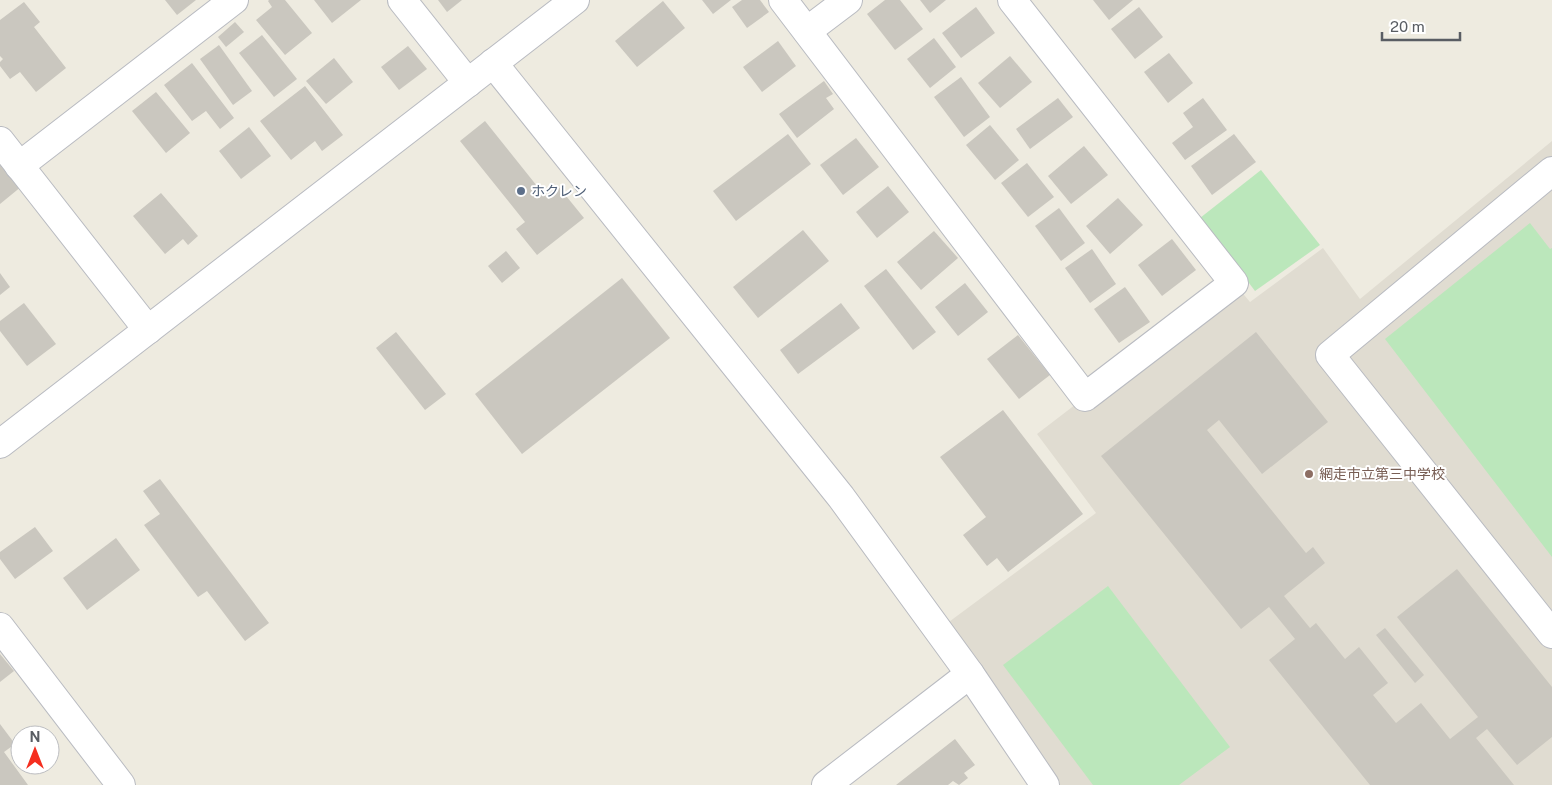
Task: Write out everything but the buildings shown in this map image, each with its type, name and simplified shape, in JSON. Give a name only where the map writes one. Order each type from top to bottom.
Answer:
[{"type":"street","points":[[19,166],[234,0]]},
{"type":"street","points":[[402,0],[468,83]]},
{"type":"street","points":[[3,435],[148,330],[575,0]]},
{"type":"street","points":[[783,0],[1085,397],[1234,283],[1012,0]]},
{"type":"street","points":[[807,31],[848,0]]},
{"type":"street","points":[[493,63],[841,497],[970,674],[1045,785]]},
{"type":"street","points":[[0,141],[148,330]]},
{"type":"street","points":[[1552,171],[1330,355],[1552,634]]},
{"type":"street","points":[[0,627],[121,785]]},
{"type":"street","points":[[827,785],[970,674]]},
{"type":"shaded area","name":"網走市立第三中学校","points":[[1552,141],[1552,785],[1045,785],[938,630],[1096,513],[1037,434],[1234,283],[1250,302],[1323,248],[1360,299]]},
{"type":"green space","points":[[1261,170],[1320,245],[1255,291],[1200,218]]},
{"type":"green space","points":[[1530,223],[1550,249],[1552,248],[1552,557],[1385,339]]},
{"type":"green space","points":[[1108,586],[1230,747],[1179,785],[1093,785],[1003,665]]},
{"type":"place","name":"ホクレン","points":[[521,191]]},
{"type":"place","name":"網走市立第三中学校","points":[[1309,474]]}]
